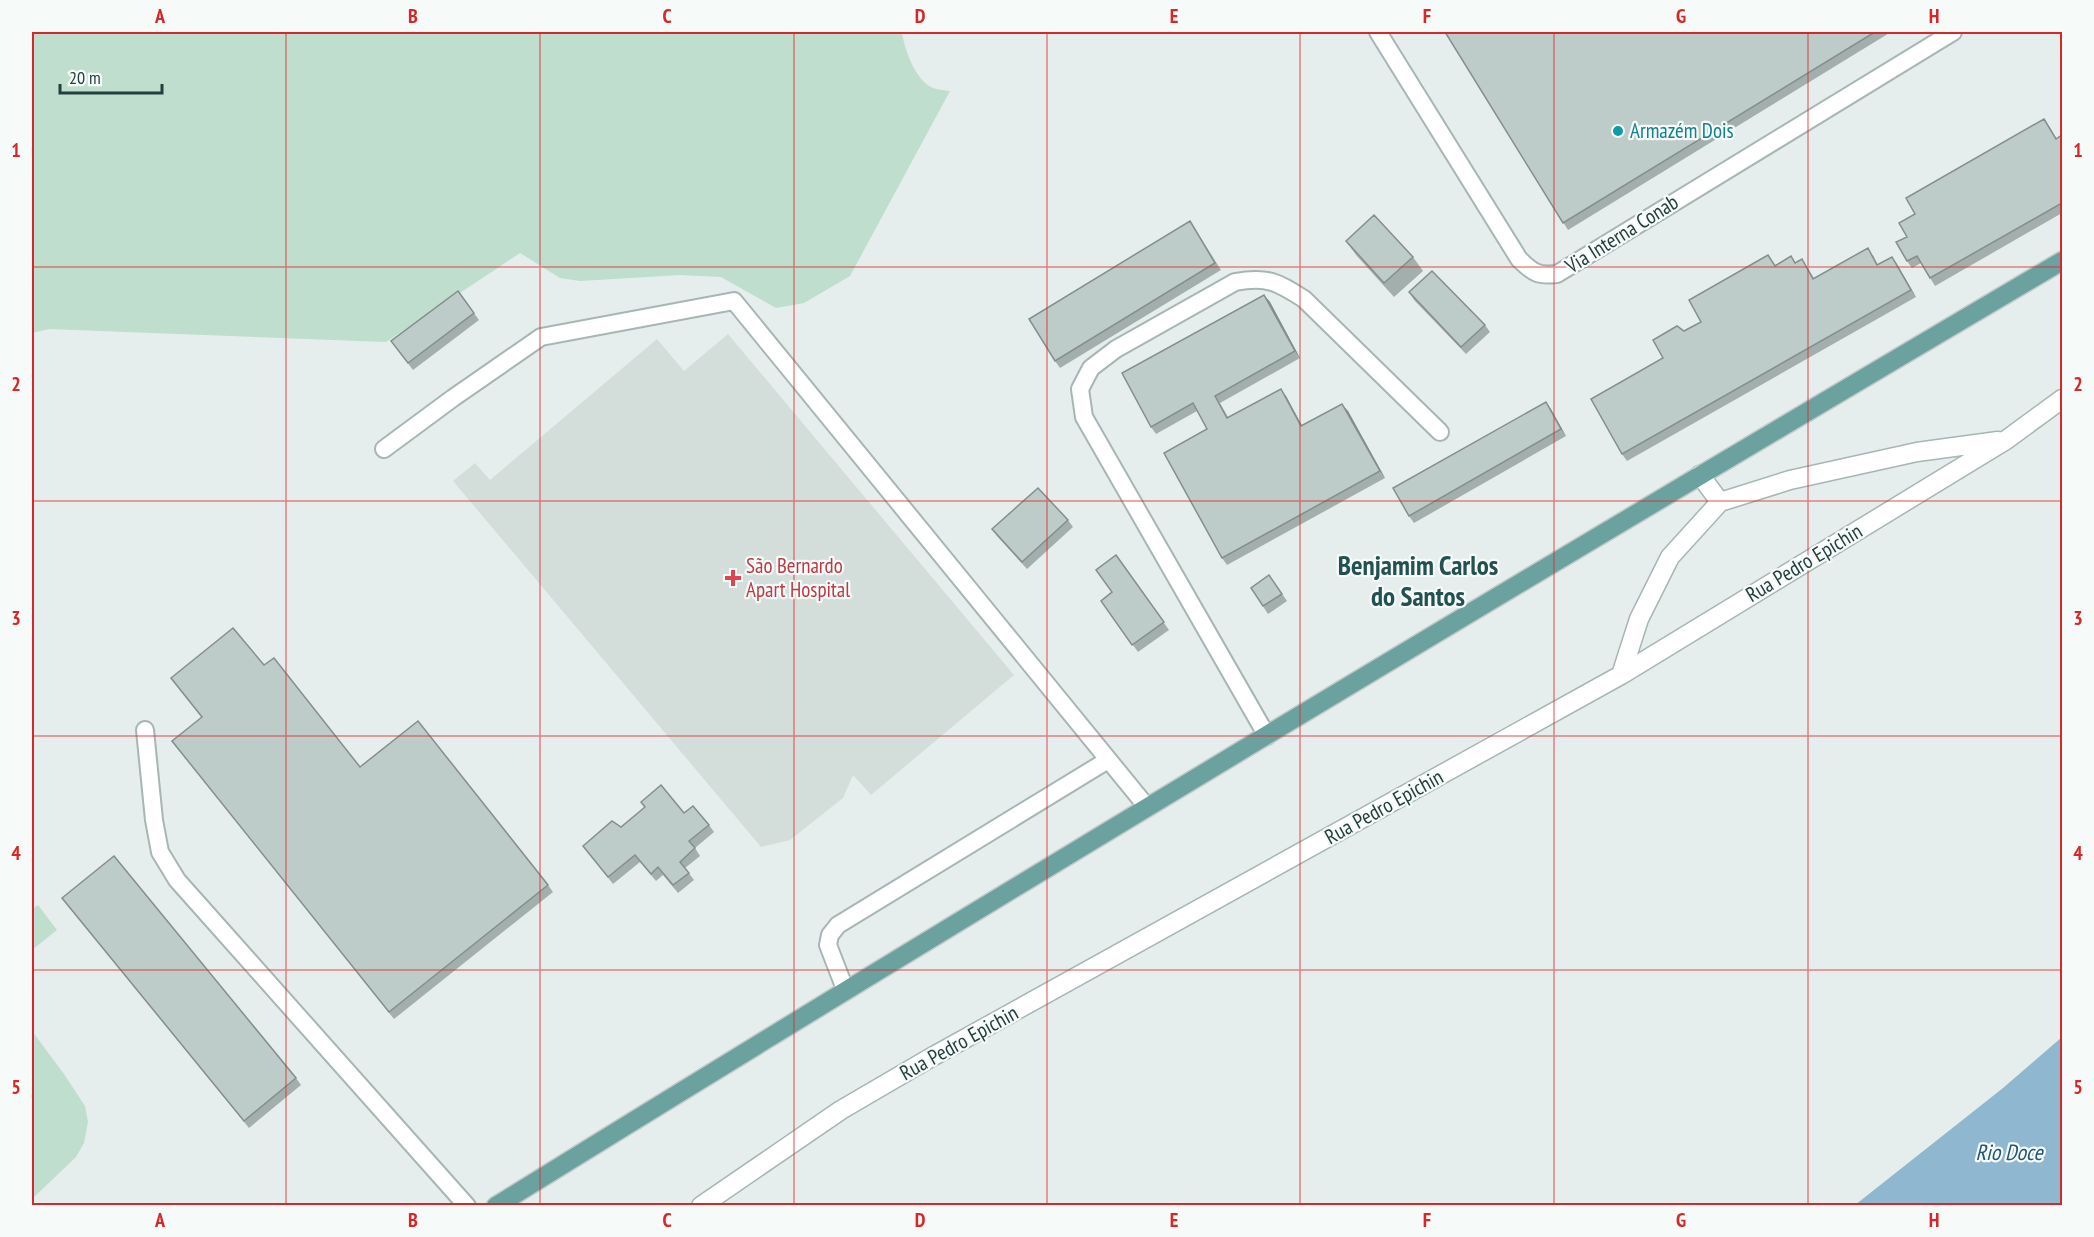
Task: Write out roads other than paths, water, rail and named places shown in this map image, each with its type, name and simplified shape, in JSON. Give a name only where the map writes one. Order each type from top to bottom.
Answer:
[{"type":"main road","points":[[496,1206],[845,989],[1700,475],[2062,261]]},
{"type":"street","name":"Rua Pedro Epichin","points":[[701,1206],[841,1110],[920,1064],[1621,675],[2006,440],[2062,399]]},
{"type":"street","points":[[1621,675],[1639,620],[1670,557],[1720,502],[1790,480],[1917,452],[2006,440]]},
{"type":"street","points":[[1700,475],[1720,502]]},
{"type":"lane","name":"Via Interna Conab","points":[[1378,32],[1519,259],[1530,269],[1542,275],[1557,274],[1953,32]]},
{"type":"lane","points":[[1268,736],[1084,417],[1080,389],[1091,368],[1116,349],[1235,282],[1256,279],[1279,283],[1304,299],[1440,432]]},
{"type":"lane","points":[[384,449],[541,337],[735,301],[1147,807]]},
{"type":"lane","points":[[145,730],[154,820],[160,852],[177,880],[466,1206]]},
{"type":"lane","points":[[845,989],[828,945],[830,935],[838,925],[1108,760]]},
{"type":"water","name":"Rio Doce","points":[[2062,1037],[2062,1205],[1855,1205],[2003,1088]]},
{"type":"place","name":"Armazém Dois","points":[[1618,131]]},
{"type":"place","name":"São Bernardo Apart Hospital","points":[[733,578]]},
{"type":"district","name":"Benjamim Carlos do Santos","points":[[1418,582]]}]
